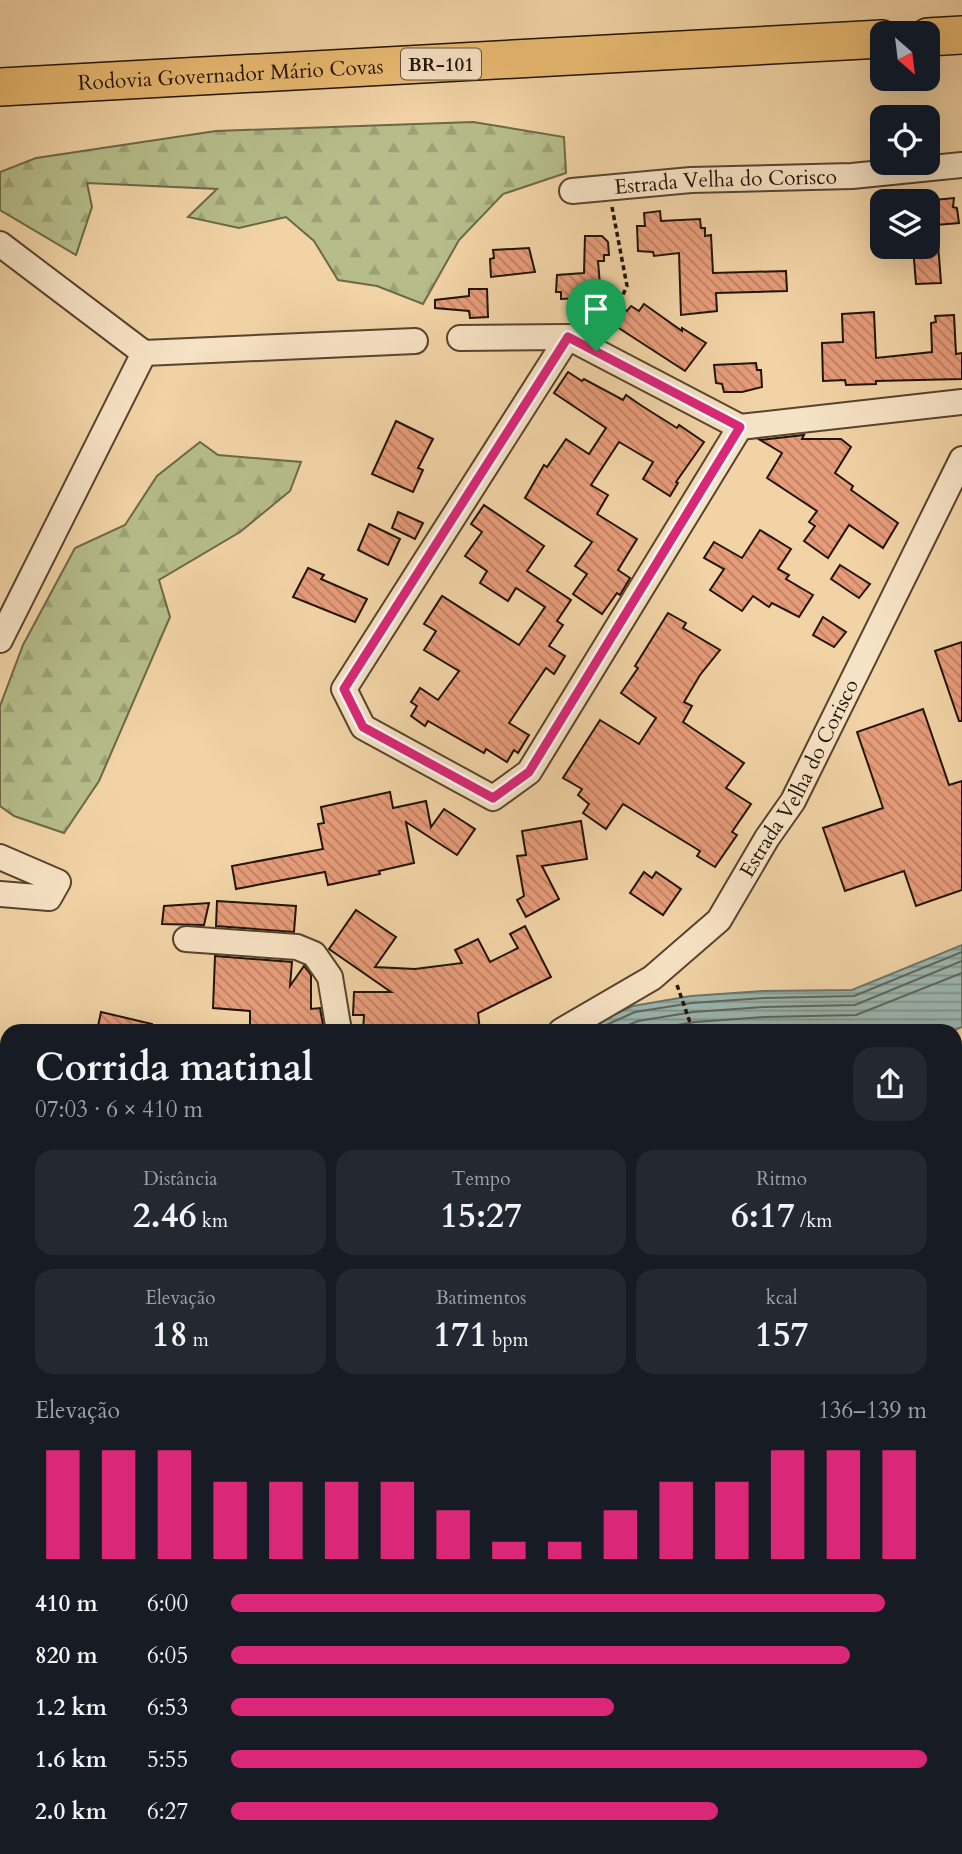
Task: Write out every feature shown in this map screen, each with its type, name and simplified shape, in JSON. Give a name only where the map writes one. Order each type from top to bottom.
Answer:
[{"type":"highway","points":[[940,36],[962,35]]},
{"type":"highway","name":"Rodovia Governador Mário Covas","points":[[0,88],[870,40]]},
{"type":"street","name":"Estrada Velha do Corisco","points":[[572,191],[691,180],[852,176],[962,164]]},
{"type":"street","points":[[0,244],[144,353],[415,341]]},
{"type":"street","points":[[568,337],[344,689],[363,727],[493,798],[529,772],[740,427]]},
{"type":"street","points":[[460,338],[568,337],[740,427],[962,402]]},
{"type":"street","points":[[0,640],[144,353]]},
{"type":"street","name":"Estrada Velha do Corisco","points":[[573,1024],[652,978],[719,920],[767,838],[793,801],[962,459]]},
{"type":"street","points":[[0,857],[58,882],[49,898],[0,894]]},
{"type":"street","points":[[186,939],[297,947],[314,954],[330,977],[338,1024]]},
{"type":"path","points":[[596,351],[627,286],[608,188]]},
{"type":"path","points":[[678,990],[690,1024]]},
{"type":"green space","points":[[473,122],[564,137],[566,173],[503,194],[459,240],[423,304],[377,286],[338,280],[314,241],[286,217],[239,228],[188,217],[217,189],[87,183],[92,207],[76,255],[0,210],[0,172],[36,158],[216,131]]},
{"type":"green space","points":[[200,442],[218,455],[301,462],[290,491],[240,532],[159,580],[170,617],[99,781],[64,833],[14,816],[0,806],[0,706],[23,645],[75,548],[125,525],[157,476]]},
{"type":"water","points":[[962,945],[962,1024],[593,1024],[633,1006],[691,996],[763,991],[852,990]]},
{"type":"building","points":[[954,198],[953,207],[957,208],[959,223],[940,225],[940,199]]},
{"type":"building","points":[[660,211],[661,221],[700,219],[701,228],[705,228],[705,236],[711,235],[713,273],[786,271],[787,291],[716,293],[717,311],[681,315],[679,253],[654,256],[653,252],[638,251],[637,226],[645,226],[644,213]]},
{"type":"building","points":[[585,236],[602,236],[608,242],[609,255],[604,255],[604,261],[598,261],[601,297],[561,299],[561,292],[556,292],[557,275],[584,273]]},
{"type":"building","points":[[529,248],[535,272],[491,277],[490,259],[494,258],[493,250]]},
{"type":"building","points":[[914,259],[939,259],[941,283],[916,284]]},
{"type":"building","points":[[469,289],[487,289],[488,317],[470,318],[469,311],[435,308],[435,300],[469,296]]},
{"type":"building","points":[[644,304],[682,331],[682,328],[706,343],[685,371],[614,325],[624,309],[627,311],[631,306],[639,311]]},
{"type":"building","points":[[874,312],[876,358],[932,352],[931,323],[936,322],[935,316],[954,315],[956,354],[962,353],[962,379],[876,381],[876,384],[846,385],[845,380],[823,381],[822,343],[843,342],[842,314]]},
{"type":"building","points":[[756,363],[757,370],[761,370],[762,387],[742,392],[724,392],[722,384],[716,383],[714,365]]},
{"type":"building","points":[[568,372],[623,400],[626,395],[704,442],[676,482],[678,483],[670,496],[643,479],[653,462],[619,442],[591,485],[608,495],[597,514],[637,539],[618,570],[630,578],[620,595],[617,593],[602,614],[573,594],[587,574],[575,566],[592,542],[525,498],[544,465],[547,467],[566,439],[589,454],[606,428],[554,393]]},
{"type":"building","points":[[396,421],[433,439],[418,468],[423,470],[413,492],[372,474]]},
{"type":"building","points":[[804,435],[802,439],[841,439],[851,447],[835,473],[853,486],[851,490],[898,523],[883,548],[849,525],[828,558],[804,541],[815,526],[809,522],[817,511],[767,478],[782,453],[760,440]]},
{"type":"building","points":[[484,505],[544,546],[527,571],[571,600],[557,621],[563,625],[549,646],[565,656],[554,674],[546,668],[509,723],[529,735],[518,753],[514,750],[507,762],[486,749],[484,753],[428,721],[425,726],[411,716],[417,706],[411,702],[420,688],[438,700],[459,671],[424,650],[436,631],[424,624],[442,596],[519,645],[545,607],[516,588],[508,601],[480,583],[487,571],[465,556],[482,532],[471,524]]},
{"type":"building","points":[[398,512],[423,523],[415,539],[392,528]]},
{"type":"building","points":[[369,524],[400,539],[388,565],[358,550]]},
{"type":"building","points":[[760,530],[791,549],[778,569],[789,575],[786,579],[813,595],[799,617],[772,603],[769,607],[753,596],[742,611],[710,590],[724,569],[704,558],[714,542],[742,558]]},
{"type":"building","points":[[840,565],[870,584],[859,598],[831,579]]},
{"type":"building","points":[[308,568],[324,575],[321,579],[367,599],[355,622],[293,597]]},
{"type":"building","points":[[668,613],[686,623],[683,628],[720,650],[700,675],[684,702],[692,706],[683,722],[744,763],[726,788],[751,804],[732,832],[737,835],[715,867],[697,856],[700,851],[623,804],[606,829],[583,813],[589,804],[578,795],[582,789],[563,778],[600,720],[639,744],[656,718],[621,693]]},
{"type":"building","points":[[823,617],[846,632],[834,647],[813,635]]},
{"type":"building","points":[[962,642],[962,721],[959,721],[935,651]]},
{"type":"building","points":[[923,709],[949,785],[962,781],[962,890],[916,906],[904,871],[845,891],[823,828],[883,808],[857,732]]},
{"type":"building","points":[[390,792],[393,808],[426,801],[431,827],[444,809],[475,829],[457,855],[406,822],[414,863],[379,871],[380,874],[328,885],[325,872],[236,889],[232,866],[323,849],[318,824],[324,823],[321,807]]},
{"type":"building","points":[[581,821],[587,859],[542,866],[559,899],[526,917],[517,900],[524,896],[517,856],[526,855],[522,831]]},
{"type":"building","points":[[644,872],[652,878],[656,872],[681,889],[663,915],[630,893]]},
{"type":"building","points":[[217,901],[296,906],[294,932],[216,926]]},
{"type":"building","points":[[209,903],[204,925],[162,924],[164,906]]},
{"type":"building","points":[[356,910],[396,937],[375,967],[415,969],[462,963],[455,950],[478,939],[490,962],[518,948],[510,934],[525,926],[551,977],[478,1013],[479,1024],[363,1024],[364,1015],[353,1015],[354,992],[391,992],[329,949]]},
{"type":"building","points":[[215,956],[292,962],[290,986],[304,966],[311,975],[311,1009],[320,1008],[323,1024],[250,1024],[250,1011],[213,1008]]},
{"type":"building","points":[[101,1012],[152,1024],[98,1024]]},
{"type":"route","points":[[568,337],[596,351],[740,427],[529,772],[493,798],[363,727],[344,689],[568,337]]}]
